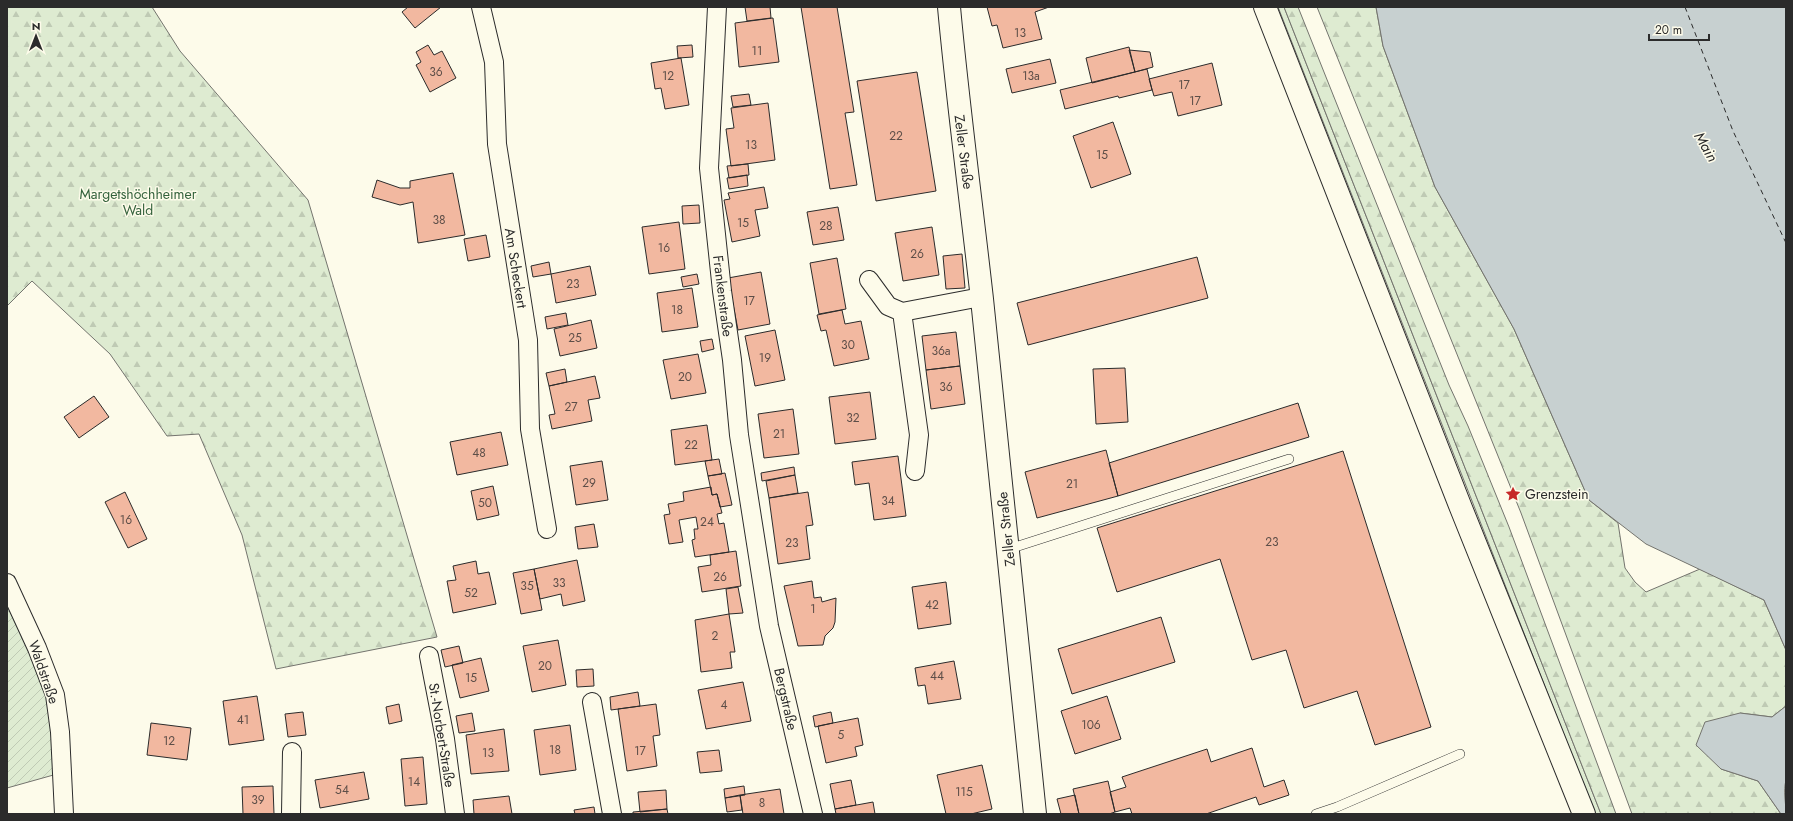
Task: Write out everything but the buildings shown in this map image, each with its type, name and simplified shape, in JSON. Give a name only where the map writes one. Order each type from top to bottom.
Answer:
[{"type":"main road","name":"Zeller Straße","points":[[949,7],[957,99],[982,297],[1009,550],[1035,814]]},
{"type":"main road","points":[[1265,7],[1458,500],[1584,814]]},
{"type":"street","name":"Am Scheckert","points":[[481,7],[494,62],[497,144],[528,340],[530,429],[547,529]]},
{"type":"street","name":"Frankenstraße","points":[[718,7],[709,168],[739,435],[763,583]]},
{"type":"street","points":[[869,280],[888,306],[902,312],[982,297]]},
{"type":"street","points":[[902,312],[919,435],[915,471]]},
{"type":"street","name":"Waldstraße","points":[[7,583],[37,648],[55,695],[60,732],[64,814]]},
{"type":"street","name":"Bergstraße","points":[[763,583],[769,626],[813,814]]},
{"type":"street","name":"St.-Norbert-Straße","points":[[429,656],[445,739],[454,814]]},
{"type":"street","points":[[592,702],[612,814]]},
{"type":"street","points":[[291,814],[292,752]]},
{"type":"lane","points":[[1009,550],[1289,459]]},
{"type":"lane","points":[[1316,814],[1337,807],[1460,754]]},
{"type":"green space","name":"Margetshöchheimer Wald","points":[[7,7],[152,7],[180,51],[308,200],[437,637],[276,669],[242,535],[199,434],[167,436],[110,354],[32,281],[7,306]]},
{"type":"green space","points":[[1278,7],[1284,7],[1601,814],[1595,814]]},
{"type":"green space","points":[[1284,7],[1298,7],[1449,385],[1468,426],[1509,527],[1616,814],[1601,814]]},
{"type":"green space","points":[[1317,7],[1376,7],[1383,46],[1435,187],[1514,329],[1589,500],[1618,523],[1625,568],[1635,582],[1646,592],[1700,569],[1764,600],[1786,650],[1786,706],[1772,717],[1740,713],[1721,769],[1758,781],[1781,814],[1632,814],[1521,513]]},
{"type":"green space","points":[[7,600],[42,675],[50,709],[57,774],[7,788]]},
{"type":"water","name":"Main","points":[[1376,7],[1786,7],[1786,650],[1764,600],[1646,544],[1589,500],[1514,329],[1435,187],[1383,46]]},
{"type":"water","points":[[1786,706],[1786,814],[1781,814],[1758,781],[1721,769],[1696,745],[1705,722],[1740,713],[1772,717]]},
{"type":"ferry route","points":[[1685,7],[1733,131],[1786,243]]},
{"type":"place","name":"Grenzstein","points":[[1513,494]]}]
